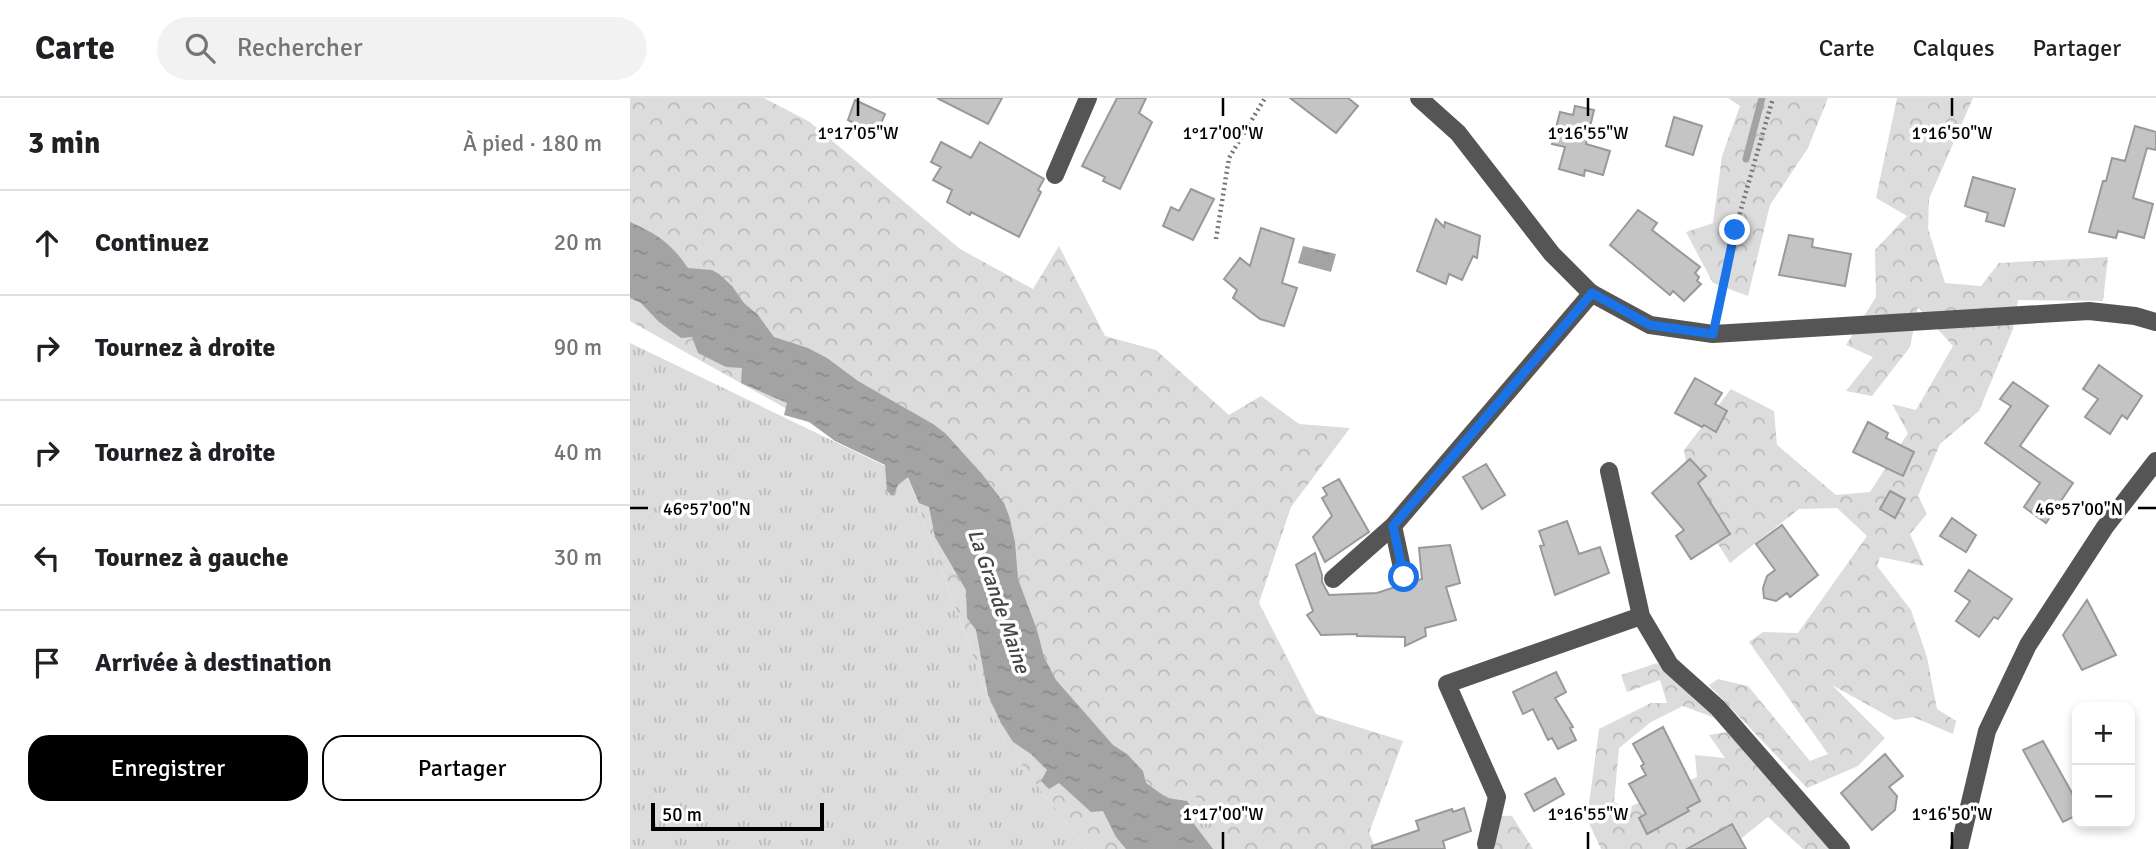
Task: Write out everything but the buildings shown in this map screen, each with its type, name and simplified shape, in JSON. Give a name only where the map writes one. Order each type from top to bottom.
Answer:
[{"type":"street","points":[[1055,175],[1088,98]]},
{"type":"street","points":[[1419,98],[1458,133],[1552,254],[1592,293],[1650,325],[1713,334],[2089,311],[2136,316],[2156,322]]},
{"type":"street","points":[[1333,579],[1393,526],[1592,293]]},
{"type":"street","points":[[1959,849],[1987,731],[2028,645],[2105,527],[2156,461]]},
{"type":"street","points":[[1609,471],[1641,616],[1670,665],[1718,708],[1841,849]]},
{"type":"street","points":[[1393,526],[1404,577]]},
{"type":"street","points":[[1486,844],[1497,797],[1447,684],[1641,616]]},
{"type":"path","points":[[1216,239],[1229,158],[1265,98]]},
{"type":"path","points":[[1713,334],[1735,230],[1773,98]]},
{"type":"green space","points":[[630,98],[764,98],[810,122],[960,249],[1033,289],[1059,246],[1105,336],[1156,350],[1229,415],[1261,396],[1299,424],[1350,428],[1291,507],[1259,603],[1316,714],[1403,741],[1369,833],[1376,849],[1226,849],[1194,793],[1163,849],[1086,849],[1004,742],[908,477],[630,321]]},
{"type":"green space","points":[[1728,98],[1828,98],[1808,148],[1770,205],[1748,296],[1713,283],[1686,232],[1713,223],[1722,156],[1740,106]]},
{"type":"green space","points":[[1897,98],[1973,98],[1929,199],[1928,229],[1945,283],[1981,286],[1999,263],[2108,257],[2103,301],[2018,300],[2013,329],[1979,411],[1940,444],[1918,496],[1927,514],[1910,534],[1924,566],[1880,557],[1877,566],[1911,610],[1927,657],[1937,709],[1956,721],[1953,734],[1913,717],[1895,720],[1832,685],[1885,738],[1858,766],[1807,788],[1709,685],[1718,679],[1748,686],[1810,761],[1828,754],[1749,642],[1763,632],[1798,633],[1867,536],[1837,508],[1799,509],[1730,563],[1694,506],[1684,450],[1731,389],[1774,411],[1777,445],[1836,495],[1870,492],[1908,433],[1892,404],[1916,410],[1953,346],[1918,307],[1910,347],[1872,396],[1846,391],[1873,357],[1846,345],[1876,297],[1875,250],[1907,216],[1876,198]]},
{"type":"green space","points":[[630,343],[908,477],[1004,742],[1086,849],[630,849]]},
{"type":"green space","points":[[1657,663],[1715,718],[1683,706],[1651,722],[1619,748],[1614,802],[1625,809],[1697,777],[1695,755],[1725,758],[1709,735],[1727,732],[1832,849],[1803,849],[1768,817],[1728,849],[1601,849],[1587,819],[1599,729],[1651,703],[1667,703],[1660,680],[1627,692],[1621,675]]},
{"type":"green space","points":[[1194,793],[1234,849],[1163,849]]},
{"type":"green space","points":[[1483,815],[1512,816],[1533,849],[1477,849]]},
{"type":"water","name":"La Grande Maine","points":[[630,222],[663,240],[688,268],[712,270],[719,274],[758,315],[774,337],[808,348],[827,358],[858,381],[945,433],[1004,503],[1015,542],[1018,579],[1044,657],[1056,680],[1113,745],[1127,754],[1143,771],[1146,783],[1167,798],[1187,801],[1191,820],[1213,849],[1126,849],[1116,837],[1103,811],[1091,812],[1059,783],[1049,789],[1041,781],[1047,770],[1031,754],[1013,742],[988,695],[976,630],[967,618],[966,590],[935,537],[929,507],[919,503],[908,477],[898,485],[893,496],[887,491],[885,465],[835,441],[809,422],[784,415],[787,403],[741,383],[742,368],[726,367],[698,353],[692,337],[681,338],[659,322],[641,303],[630,298]]},
{"type":"water","points":[[1303,246],[1336,254],[1331,272],[1298,263]]},
{"type":"waterway","points":[[1746,159],[1762,98]]},
{"type":"route","points":[[1404,577],[1393,526],[1592,293],[1650,325],[1713,334],[1735,230]]}]
